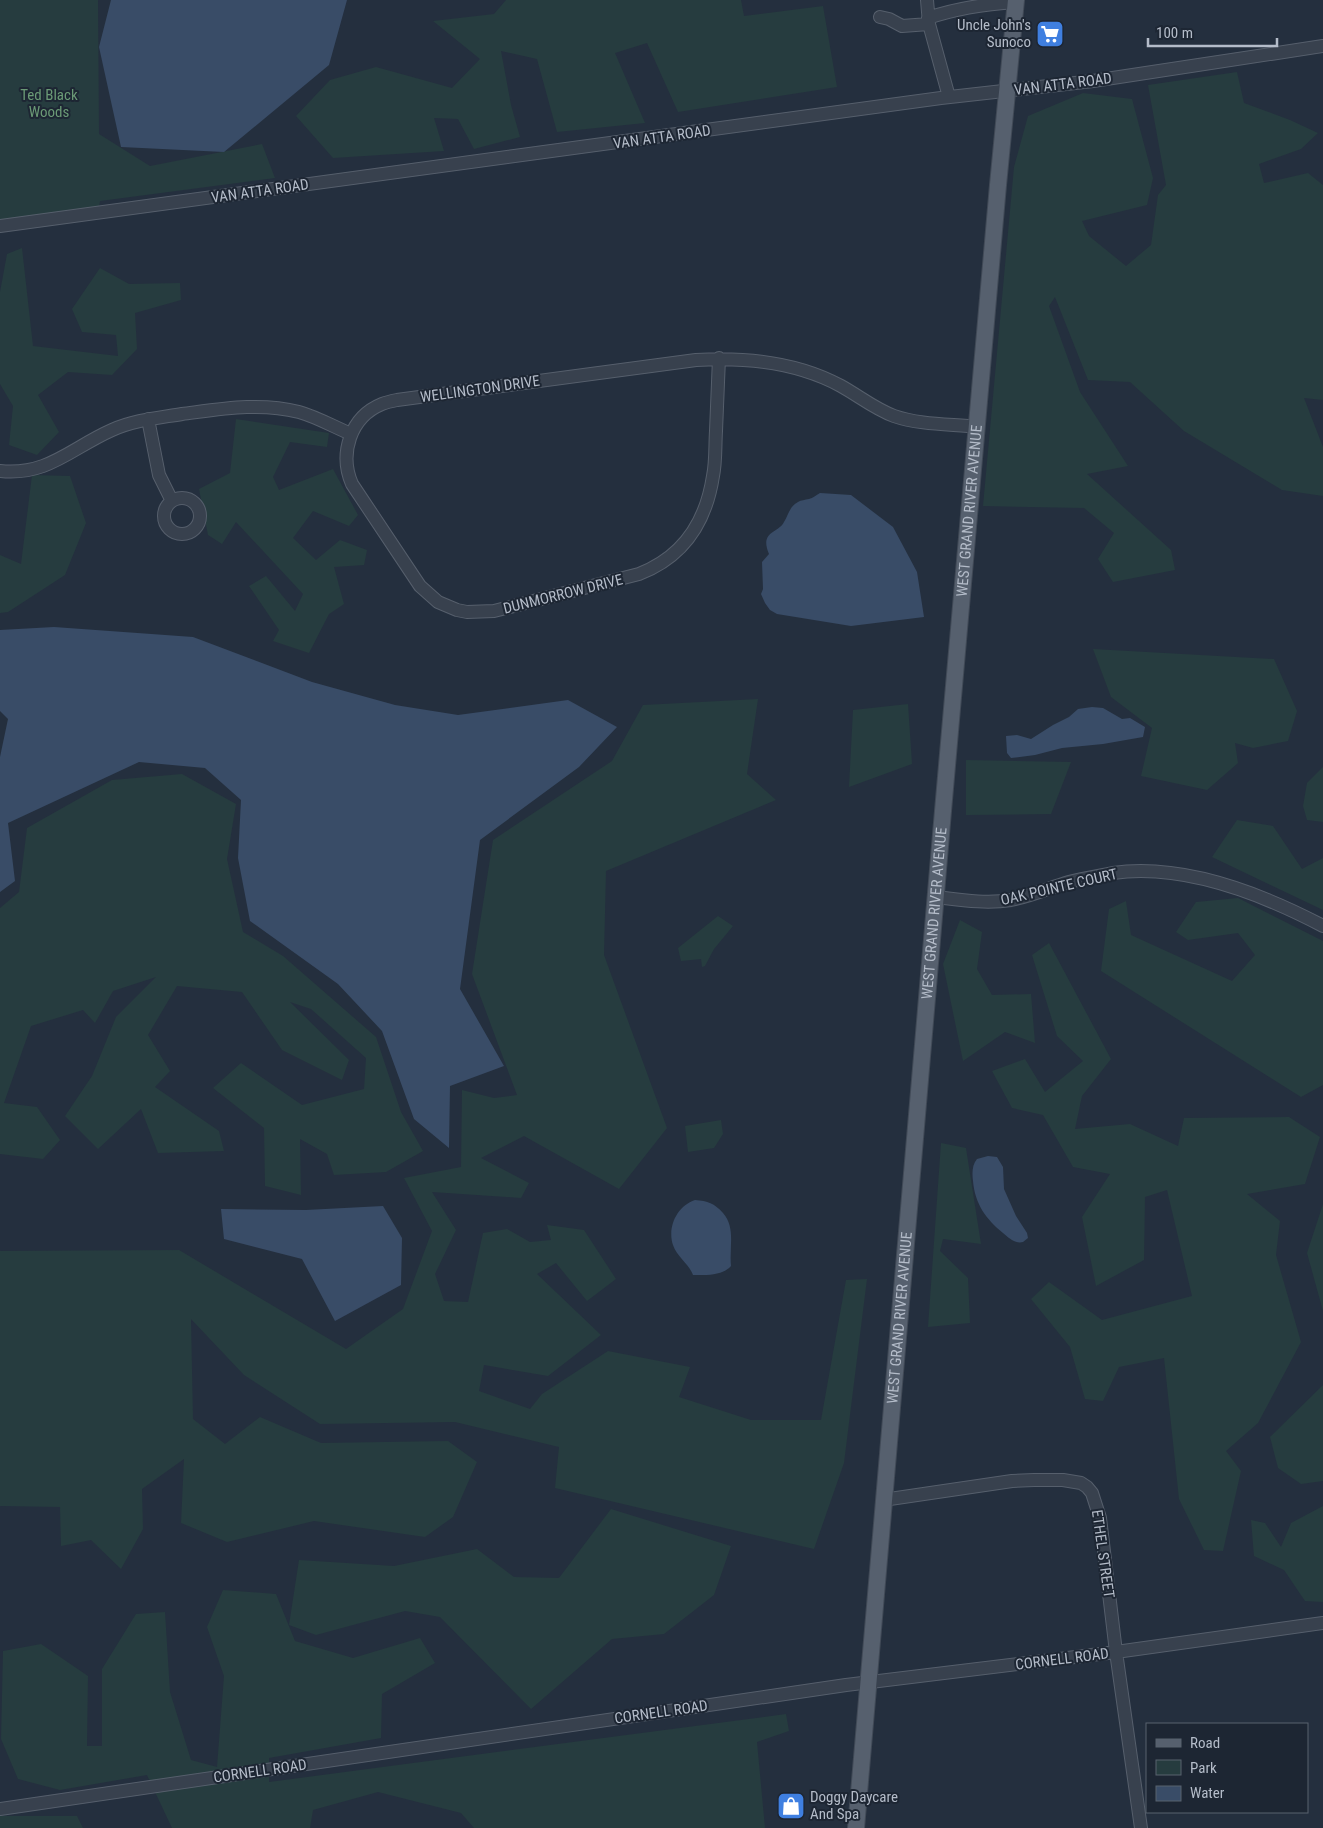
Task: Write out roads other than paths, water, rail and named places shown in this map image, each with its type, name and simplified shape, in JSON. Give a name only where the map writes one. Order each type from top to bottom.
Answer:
[{"type":"main road","name":"WEST GRAND RIVER AVENUE","points":[[856,1828],[883,1500],[1016,1]]},
{"type":"street","points":[[927,0],[929,21],[949,97]]},
{"type":"street","points":[[880,17],[889,19],[902,26],[929,21],[953,10],[1016,1]]},
{"type":"street","name":"VAN ATTA ROAD","points":[[0,226],[949,97],[1093,81],[1323,46]]},
{"type":"street","name":"WELLINGTON DRIVE","points":[[351,434],[368,412],[382,404],[398,400],[718,358],[771,362],[804,371],[835,383],[878,409],[904,419],[978,427]]},
{"type":"street","name":"DUNMORROW DRIVE","points":[[351,434],[346,460],[352,484],[420,586],[438,602],[457,610],[494,612],[639,574],[668,558],[681,546],[693,531],[705,510],[714,475],[718,358]]},
{"type":"street","points":[[0,471],[28,470],[44,467],[114,428],[148,419],[236,407],[268,406],[300,412],[351,434]]},
{"type":"street","points":[[148,419],[159,475],[172,501]]},
{"type":"street","name":"OAK POINTE COURT","points":[[936,897],[972,902],[1000,901],[1024,897],[1072,881],[1115,873],[1152,872],[1188,876],[1222,883],[1297,912],[1323,926]]},
{"type":"street","name":"ETHEL STREET","points":[[883,1500],[1012,1481],[1034,1480],[1063,1480],[1081,1483],[1092,1492],[1100,1518],[1116,1652],[1141,1828]]},
{"type":"street","name":"CORNELL ROAD","points":[[0,1809],[868,1683],[1116,1652],[1323,1623]]},
{"type":"water","points":[[111,0],[347,0],[329,65],[224,152],[121,147],[99,47]]},
{"type":"water","points":[[820,493],[851,495],[893,527],[917,572],[924,617],[851,626],[777,614],[770,610],[761,594],[763,589],[762,562],[769,554],[766,541],[771,534],[782,526],[795,504]]},
{"type":"water","points":[[54,627],[193,637],[312,682],[395,705],[458,715],[568,700],[617,727],[579,767],[480,840],[460,989],[504,1066],[450,1086],[449,1148],[414,1119],[382,1031],[338,984],[250,921],[238,858],[241,800],[205,768],[139,762],[8,823],[15,881],[0,892],[0,757],[8,719],[0,711],[0,630]]},
{"type":"water","points":[[1103,708],[1122,719],[1130,718],[1145,727],[1143,737],[1103,744],[1062,748],[1035,755],[1011,758],[1007,753],[1006,736],[1017,735],[1031,739],[1069,717],[1078,709]]},
{"type":"water","points":[[988,1156],[997,1157],[1003,1167],[1004,1189],[1016,1216],[1027,1233],[1028,1238],[1023,1242],[1010,1239],[991,1222],[982,1210],[976,1197],[972,1175],[973,1166],[977,1159]]},
{"type":"water","points":[[695,1200],[714,1205],[727,1219],[731,1231],[731,1266],[723,1272],[693,1275],[673,1245],[671,1231],[675,1218],[683,1207]]},
{"type":"water","points":[[383,1206],[402,1238],[401,1285],[335,1321],[302,1259],[224,1239],[221,1209],[306,1210]]},
{"type":"place","name":"Uncle John's Sunoco","points":[[1050,34]]},
{"type":"place","name":"Doggy Daycare And Spa","points":[[791,1806]]},
{"type":"park label","name":"Ted Black Woods","points":[[49,104]]}]
